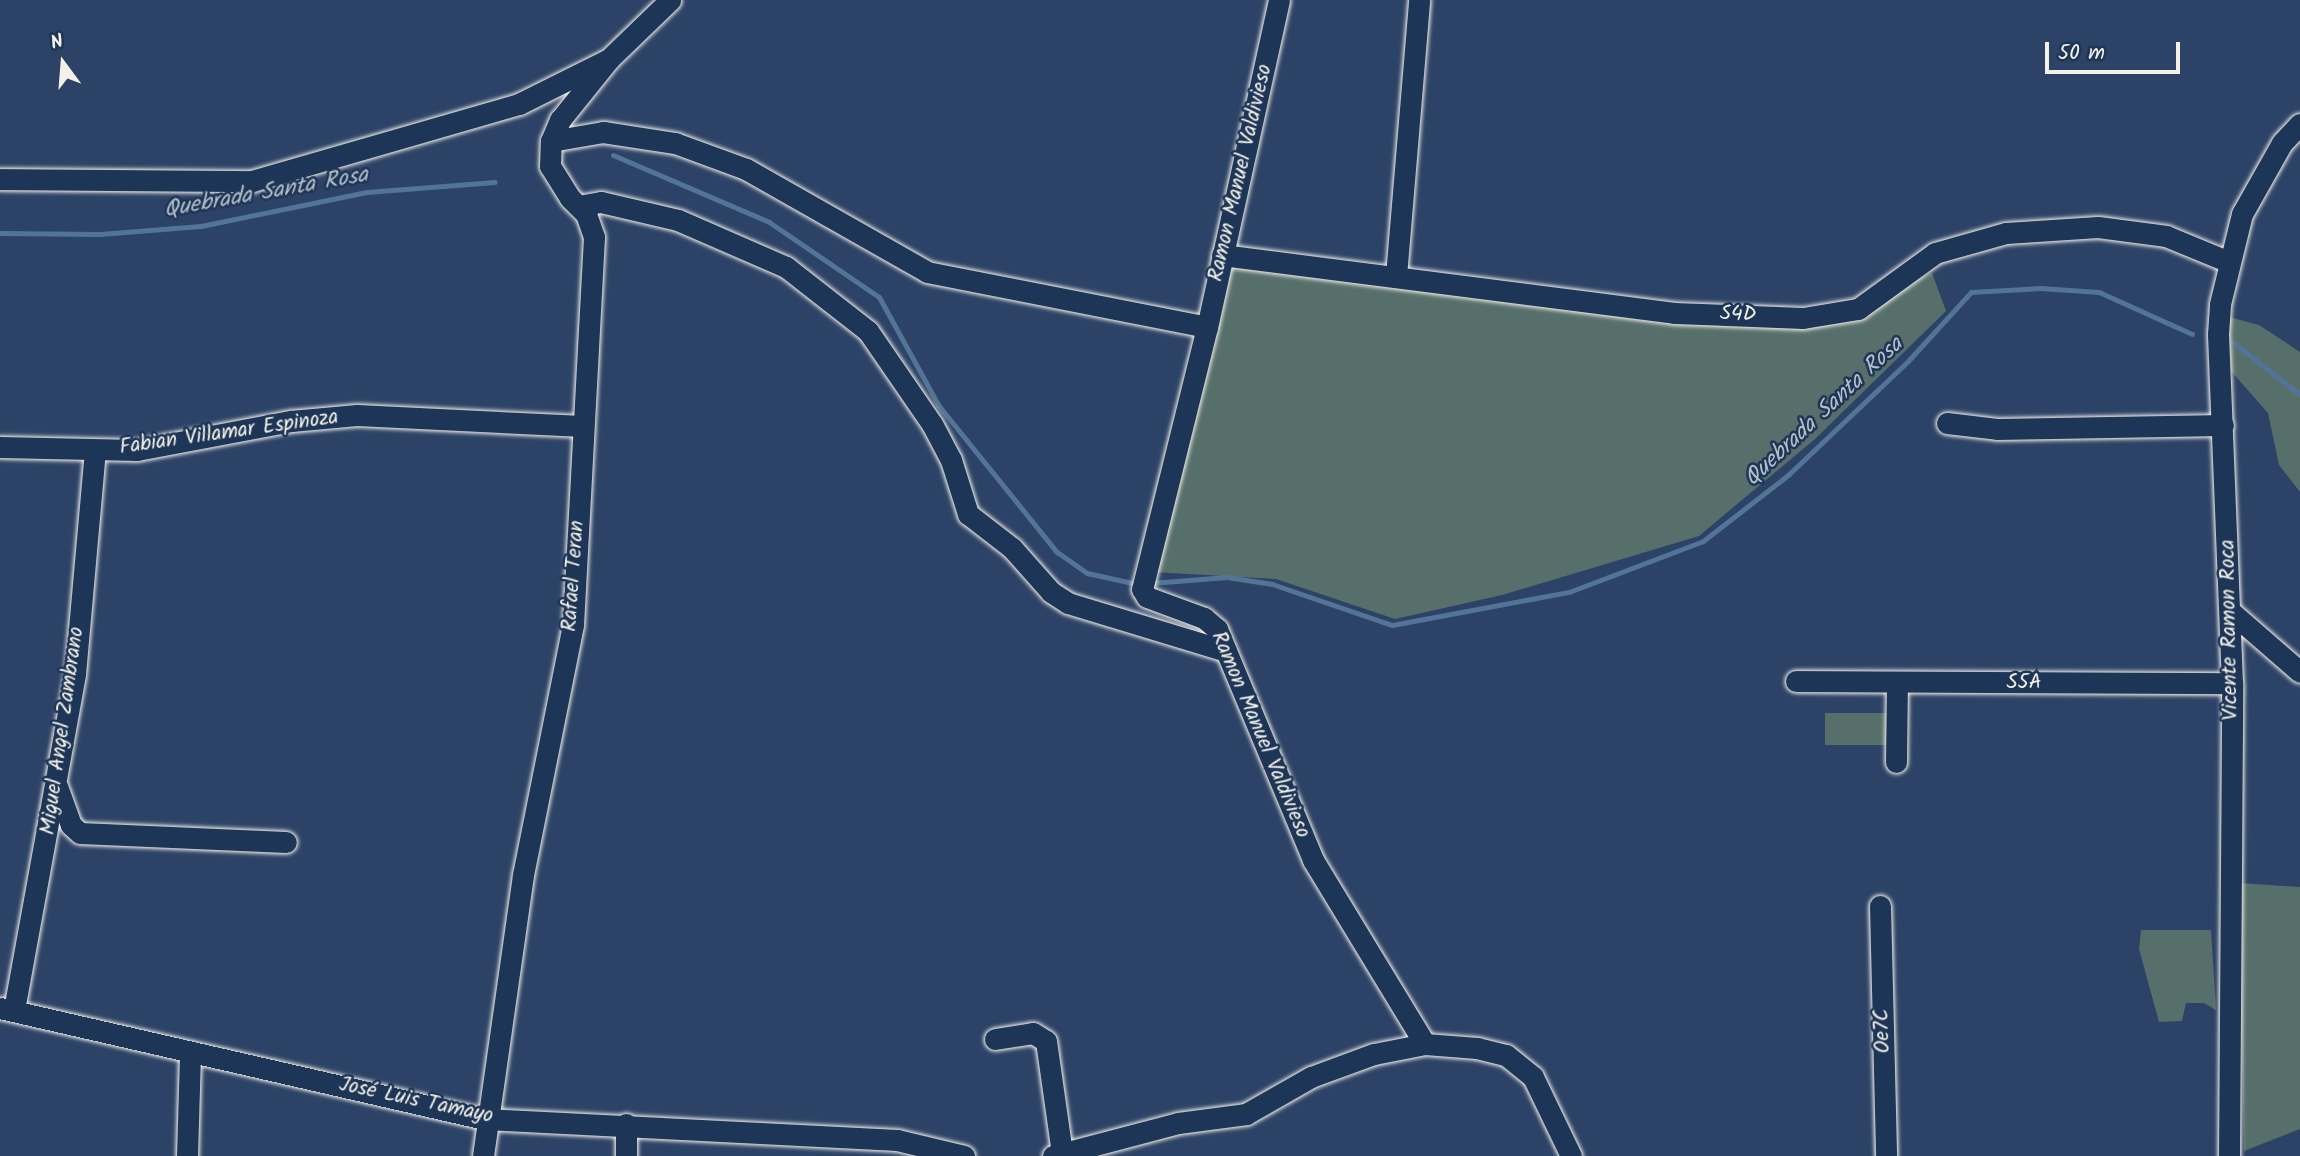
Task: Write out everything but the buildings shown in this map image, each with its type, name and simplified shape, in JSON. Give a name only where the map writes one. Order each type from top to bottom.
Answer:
[{"type":"street","points":[[551,141],[560,120],[609,59],[670,0]]},
{"type":"street","name":"Ramon Manuel Valdivieso","points":[[1279,0],[1207,327],[1140,583],[1147,597],[1211,623],[1226,651],[1313,860],[1425,1044]]},
{"type":"street","points":[[1396,276],[1419,0]]},
{"type":"street","points":[[0,179],[252,181],[519,104],[609,59]]},
{"type":"street","name":"Vicente Ramon Roca","points":[[2229,1156],[2232,683],[2218,334],[2230,262],[2242,214],[2282,143],[2300,124]]},
{"type":"street","points":[[551,141],[603,132],[675,143],[746,169],[927,272],[1207,327]]},
{"type":"street","name":"Rafael Teran","points":[[482,1156],[485,1119],[523,875],[573,625],[594,237],[586,214],[550,166],[551,141]]},
{"type":"street","points":[[578,206],[601,202],[678,220],[786,267],[868,331],[932,424],[951,460],[968,514],[1012,548],[1051,592],[1068,603],[1226,651]]},
{"type":"street","name":"S4D","points":[[1222,255],[1674,313],[1803,318],[1858,309],[1935,253],[2006,233],[2098,227],[2152,234],[2230,262]]},
{"type":"street","name":"Fabian Villamar Espinoza","points":[[0,447],[95,450],[158,447],[291,421],[357,415],[583,426]]},
{"type":"street","points":[[1947,423],[1997,429],[2223,425]]},
{"type":"street","name":"Miguel Angel Zambrano","points":[[7,1009],[56,784],[75,674],[95,450]]},
{"type":"street","points":[[2231,612],[2300,672]]},
{"type":"street","name":"S5A","points":[[1806,682],[2232,683]]},
{"type":"street","points":[[1896,762],[1897,683]]},
{"type":"street","points":[[56,784],[71,825],[80,833],[286,842]]},
{"type":"street","name":"Oe7C","points":[[1880,906],[1886,1156]]},
{"type":"street","name":"José Luis Tamayo","points":[[7,1009],[485,1119],[626,1124],[897,1140],[964,1156]]},
{"type":"street","points":[[995,1038],[1033,1034],[1046,1041],[1057,1155],[1178,1123],[1246,1114],[1311,1077],[1374,1054],[1425,1044],[1477,1048],[1506,1055],[1533,1077],[1571,1156]]},
{"type":"street","points":[[187,1156],[190,1052]]},
{"type":"street","points":[[626,1124],[626,1156]]},
{"type":"green space","points":[[1228,266],[1808,327],[1932,273],[1946,311],[1815,439],[1699,536],[1502,595],[1395,619],[1276,579],[1153,572]]},
{"type":"green space","points":[[2229,317],[2259,325],[2300,352],[2300,492],[2279,465],[2268,413],[2231,371]]},
{"type":"green space","points":[[1825,713],[1892,713],[1892,745],[1825,745]]},
{"type":"green space","points":[[2239,883],[2300,887],[2300,1129],[2244,1151]]},
{"type":"green space","points":[[2141,930],[2211,930],[2216,1010],[2204,1003],[2186,1003],[2182,1021],[2159,1022],[2139,949]]},
{"type":"waterway","name":"Quebrada Santa Rosa","points":[[613,155],[769,222],[879,297],[939,406],[1057,552],[1087,573],[1137,584]]},
{"type":"waterway","name":"Quebrada Santa Rosa","points":[[0,233],[100,234],[201,226],[367,192],[495,182]]},
{"type":"waterway","name":"Quebrada Santa Rosa","points":[[1151,583],[1227,577],[1272,584],[1392,625],[1569,592],[1703,541],[1788,475],[1908,361],[1971,292],[2040,288],[2099,292],[2192,334]]},
{"type":"waterway","name":"Quebrada Santa Rosa","points":[[2234,343],[2300,395]]}]
